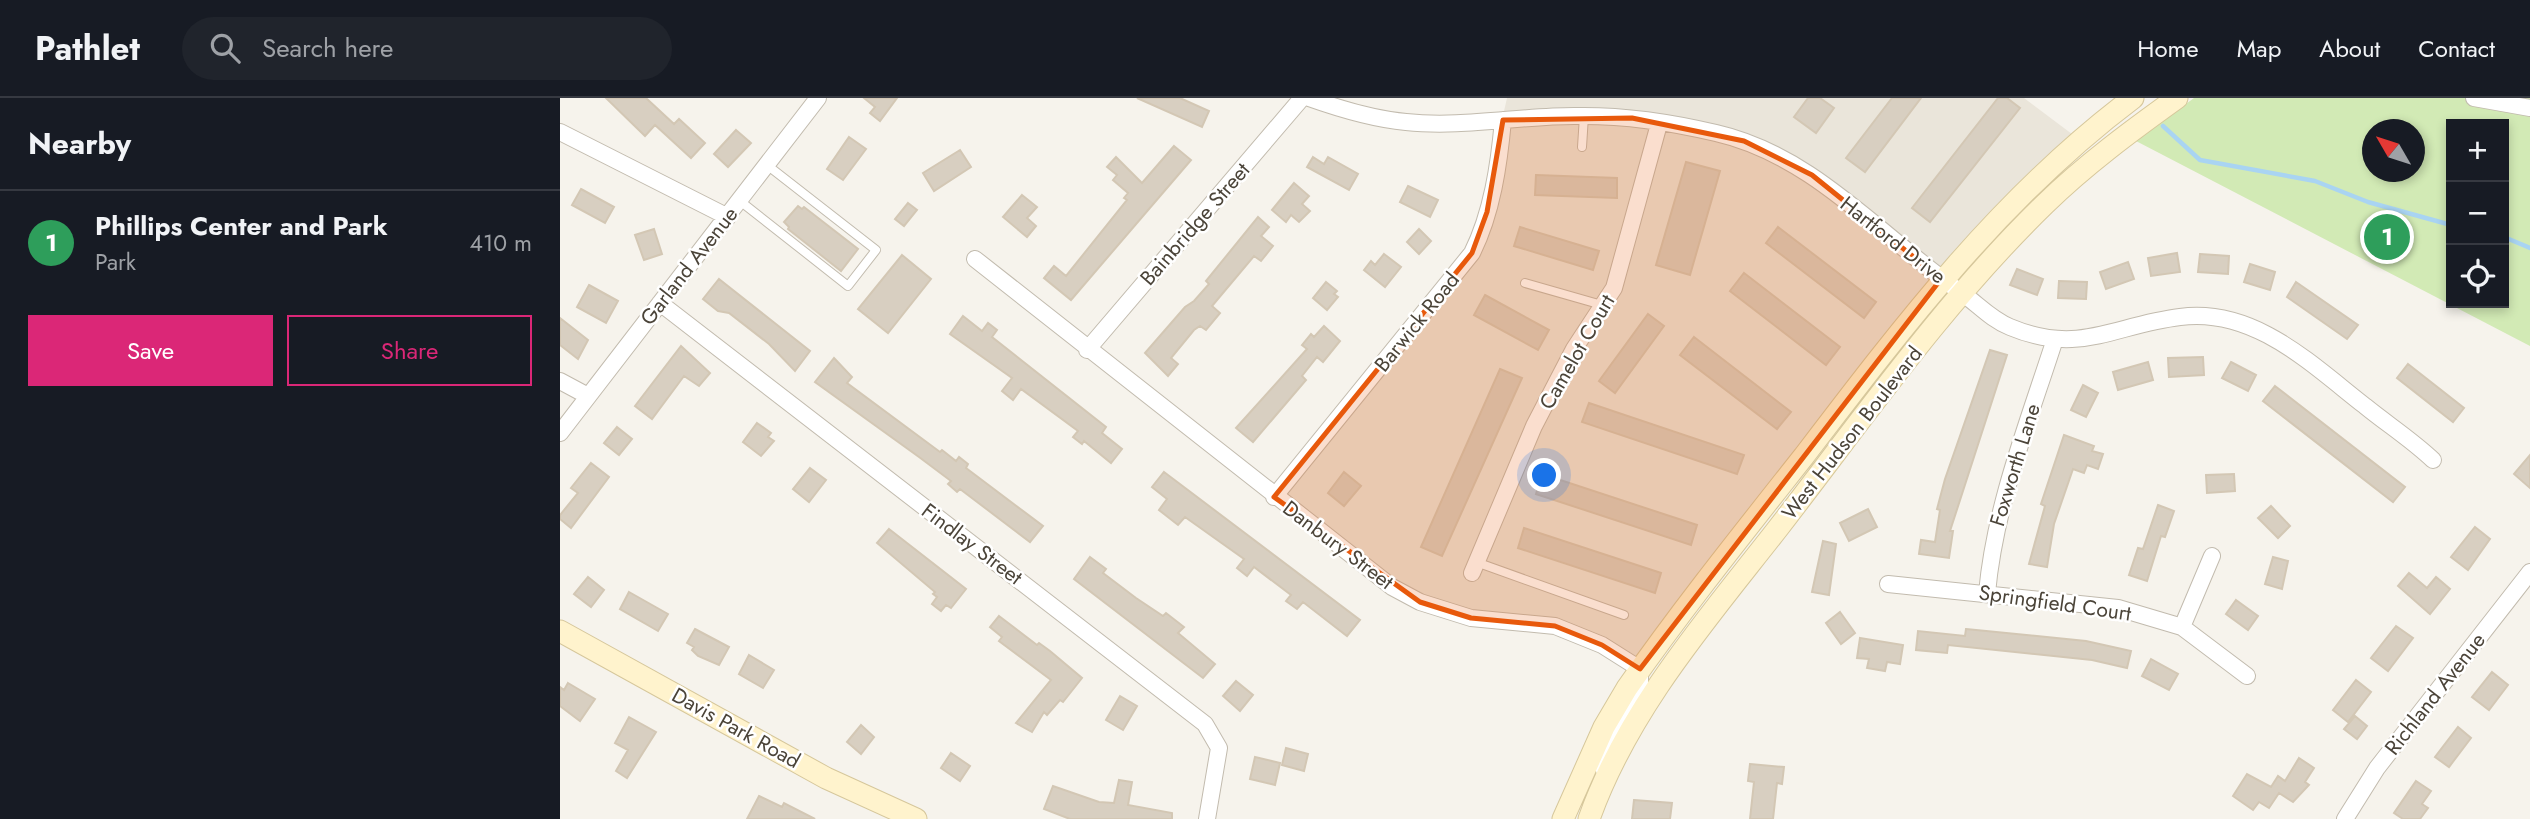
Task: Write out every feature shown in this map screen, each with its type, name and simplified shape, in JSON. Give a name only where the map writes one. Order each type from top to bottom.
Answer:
[{"type":"main road","name":"West Hudson Boulevard","points":[[1563,819],[1604,727],[1640,669],[1941,279],[2019,195],[2080,140],[2133,98]]},
{"type":"main road","name":"West Hudson Boulevard","points":[[1589,819],[1604,783],[1658,686],[1894,378],[1963,293],[2045,205],[2103,154],[2177,98]]},
{"type":"main road","name":"Davis Park Road","points":[[560,631],[818,774],[916,819]]},
{"type":"street","name":"Garland Avenue","points":[[560,433],[818,98]]},
{"type":"street","name":"Bainbridge Street","points":[[1087,350],[1302,98]]},
{"type":"street","name":"Hartford Drive","points":[[1309,98],[1344,110],[1407,122],[1584,116],[1632,118],[1716,133],[1777,154],[1812,175],[1941,279],[2006,326],[2055,339],[2097,338],[2182,316],[2217,318],[2241,324],[2291,348],[2433,460]]},
{"type":"street","points":[[2474,98],[2530,108]]},
{"type":"street","name":"Barwick Road","points":[[1274,497],[1472,253],[1487,212],[1500,161],[1503,120]]},
{"type":"street","name":"Camelot Court","points":[[1474,568],[1534,426],[1574,349],[1605,306],[1614,288],[1659,124]]},
{"type":"street","points":[[560,132],[728,217]]},
{"type":"street","name":"Danbury Street","points":[[975,259],[1087,350],[1392,587],[1420,602],[1471,618],[1555,626],[1602,645],[1640,669]]},
{"type":"street","name":"Findlay Street","points":[[660,303],[1205,724],[1219,748],[1207,819]]},
{"type":"street","name":"Foxworth Lane","points":[[1987,593],[1991,546],[1999,513],[2055,339]]},
{"type":"street","points":[[560,381],[588,396]]},
{"type":"street","points":[[2182,627],[2212,556]]},
{"type":"street","name":"Richland Avenue","points":[[2345,819],[2377,768],[2530,572]]},
{"type":"street","name":"Springfield Court","points":[[1888,584],[2118,608],[2182,627],[2247,676]]},
{"type":"lane","points":[[1582,148],[1584,116]]},
{"type":"lane","points":[[740,201],[848,286],[876,250],[767,165]]},
{"type":"lane","points":[[1525,283],[1605,306]]},
{"type":"lane","points":[[1474,568],[1624,615]]},
{"type":"lane","points":[[1604,783],[1599,767],[1644,684],[1646,678],[1640,669]]},
{"type":"highlighted area","points":[[1632,118],[1744,141],[1812,175],[1941,279],[1640,669],[1602,645],[1555,626],[1471,618],[1420,602],[1274,497],[1472,253],[1487,212],[1503,120]]},
{"type":"shaded area","points":[[1507,98],[2024,98],[2080,140],[2019,195],[1640,669],[1602,645],[1420,602],[1274,497],[1472,253]]},
{"type":"green space","points":[[2194,98],[2530,98],[2530,346],[2457,308],[2509,308],[2509,119],[2446,119],[2446,302],[2136,141]]},
{"type":"building","points":[[606,98],[646,98],[674,124],[679,119],[705,143],[691,158],[655,125],[645,136]]},
{"type":"building","points":[[864,98],[897,98],[880,121],[870,113],[875,107]]},
{"type":"building","points":[[1137,98],[1180,98],[1209,111],[1202,127]]},
{"type":"building","points":[[1808,98],[1820,98],[1834,108],[1816,133],[1794,117]]},
{"type":"building","points":[[1892,98],[1921,98],[1865,172],[1846,158]]},
{"type":"building","points":[[1998,98],[2007,98],[2020,108],[1930,222],[1912,208]]},
{"type":"building","points":[[736,130],[751,143],[728,167],[714,154]]},
{"type":"building","points":[[849,137],[866,149],[843,180],[827,169]]},
{"type":"building","points":[[1174,146],[1191,160],[1071,300],[1044,278],[1054,266],[1066,276],[1127,200],[1124,198],[1128,193],[1113,180],[1117,175],[1107,167],[1116,157],[1142,183]]},
{"type":"building","points":[[960,150],[971,167],[934,191],[923,173]]},
{"type":"building","points":[[1313,157],[1324,164],[1328,157],[1358,174],[1349,190],[1307,167]]},
{"type":"building","points":[[1686,162],[1720,171],[1690,275],[1656,265]]},
{"type":"building","points":[[1536,175],[1617,178],[1617,198],[1535,195]]},
{"type":"building","points":[[1294,183],[1309,196],[1302,204],[1310,211],[1299,222],[1291,215],[1286,222],[1272,210]]},
{"type":"building","points":[[1408,186],[1438,200],[1430,217],[1400,202]]},
{"type":"building","points":[[581,189],[614,207],[605,223],[572,205]]},
{"type":"building","points":[[1022,195],[1037,207],[1027,218],[1036,226],[1027,237],[1003,217]]},
{"type":"building","points":[[908,203],[917,210],[904,226],[895,219]]},
{"type":"building","points":[[798,206],[802,209],[804,207],[858,249],[841,271],[788,229],[784,222]]},
{"type":"building","points":[[1258,217],[1269,227],[1261,236],[1273,246],[1261,261],[1254,256],[1212,306],[1220,313],[1206,330],[1200,326],[1194,330],[1171,358],[1178,364],[1168,376],[1145,353],[1209,284],[1206,281]]},
{"type":"building","points":[[1520,227],[1599,251],[1593,270],[1514,246]]},
{"type":"building","points":[[1778,227],[1876,302],[1864,318],[1766,243]]},
{"type":"building","points":[[654,229],[662,254],[644,260],[635,235]]},
{"type":"building","points":[[1419,229],[1431,241],[1419,254],[1407,242]]},
{"type":"building","points":[[2177,253],[2180,272],[2151,276],[2148,258]]},
{"type":"building","points":[[1384,254],[1401,267],[1385,287],[1364,270],[1371,261],[1375,265]]},
{"type":"building","points":[[2200,254],[2229,256],[2228,274],[2198,272]]},
{"type":"building","points":[[902,255],[931,279],[888,333],[858,309]]},
{"type":"building","points":[[2128,262],[2134,279],[2106,289],[2100,272]]},
{"type":"building","points":[[2250,264],[2275,272],[2270,290],[2244,282]]},
{"type":"building","points":[[2017,269],[2043,279],[2037,295],[2010,285]]},
{"type":"building","points":[[1744,273],[1840,347],[1826,365],[1730,291]]},
{"type":"building","points":[[719,279],[810,351],[795,371],[769,344],[729,313],[718,311],[703,299]]},
{"type":"building","points":[[2059,281],[2087,282],[2086,299],[2058,298]]},
{"type":"building","points":[[1326,282],[1337,291],[1334,294],[1338,297],[1327,310],[1313,298]]},
{"type":"building","points":[[2296,282],[2358,325],[2347,339],[2287,297]]},
{"type":"building","points":[[589,285],[618,301],[606,323],[577,307]]},
{"type":"building","points":[[1485,295],[1549,330],[1538,350],[1474,315]]},
{"type":"building","points":[[1648,314],[1664,326],[1615,393],[1599,381]]},
{"type":"building","points":[[963,316],[982,331],[988,323],[997,330],[992,337],[1106,427],[1102,433],[1122,449],[1111,463],[1084,441],[1082,444],[1073,437],[1078,431],[1021,389],[1013,400],[1002,391],[1012,378],[950,334]]},
{"type":"building","points":[[560,318],[588,340],[578,359],[560,345]]},
{"type":"building","points":[[1324,326],[1340,341],[1323,362],[1317,357],[1302,376],[1306,380],[1253,442],[1236,428],[1307,349],[1302,345],[1311,334],[1314,337]]},
{"type":"building","points":[[1694,337],[1791,412],[1777,429],[1680,355]]},
{"type":"building","points":[[681,346],[710,373],[699,386],[684,376],[652,419],[635,406]]},
{"type":"building","points":[[1990,350],[2007,355],[1950,531],[1953,531],[1949,558],[1919,554],[1921,540],[1935,542],[1940,510],[1937,509],[1945,479]]},
{"type":"building","points":[[2203,357],[2204,375],[2169,377],[2168,358]]},
{"type":"building","points":[[834,358],[852,377],[847,383],[940,452],[942,450],[956,461],[959,457],[968,464],[966,468],[1043,526],[1030,542],[960,489],[957,492],[948,484],[951,481],[815,382]]},
{"type":"building","points":[[2148,362],[2153,380],[2118,390],[2113,372]]},
{"type":"building","points":[[2231,362],[2256,375],[2248,391],[2222,378]]},
{"type":"building","points":[[2408,364],[2464,408],[2453,422],[2397,378]]},
{"type":"building","points":[[1500,369],[1522,378],[1442,556],[1421,547]]},
{"type":"building","points":[[2083,385],[2098,393],[2086,417],[2071,410]]},
{"type":"building","points":[[2275,386],[2405,487],[2393,502],[2263,401]]},
{"type":"building","points":[[1589,403],[1744,455],[1737,474],[1582,422]]},
{"type":"building","points":[[757,423],[771,433],[768,437],[774,441],[761,456],[743,442]]},
{"type":"building","points":[[617,427],[632,439],[619,455],[604,443]]},
{"type":"building","points":[[2064,435],[2094,446],[2092,451],[2103,454],[2098,469],[2087,465],[2084,473],[2073,469],[2054,524],[2047,567],[2029,564],[2045,506],[2041,504]]},
{"type":"building","points":[[2530,455],[2530,488],[2514,474]]},
{"type":"building","points":[[591,463],[609,477],[571,528],[560,519],[560,515],[578,493],[571,488]]},
{"type":"building","points":[[810,468],[826,480],[809,502],[793,489]]},
{"type":"building","points":[[1164,472],[1360,620],[1347,636],[1303,602],[1297,609],[1286,601],[1291,595],[1254,567],[1247,576],[1237,568],[1244,559],[1185,517],[1178,525],[1159,510],[1167,499],[1152,487]]},
{"type":"building","points":[[1344,472],[1361,486],[1344,506],[1328,493]]},
{"type":"building","points":[[1542,474],[1697,525],[1691,545],[1536,494]]},
{"type":"building","points":[[2234,474],[2235,491],[2207,493],[2206,475]]},
{"type":"building","points":[[2158,505],[2174,511],[2165,537],[2161,536],[2147,581],[2129,575],[2138,548],[2143,549]]},
{"type":"building","points":[[2271,506],[2290,526],[2278,538],[2258,518]]},
{"type":"building","points":[[1868,509],[1877,527],[1849,541],[1840,523]]},
{"type":"building","points":[[2475,527],[2490,539],[2468,570],[2451,557]]},
{"type":"building","points":[[1524,528],[1661,573],[1655,593],[1518,548]]},
{"type":"building","points":[[889,529],[966,589],[951,608],[946,605],[941,611],[932,604],[937,597],[933,594],[935,592],[877,543]]},
{"type":"building","points":[[1823,541],[1836,544],[1829,595],[1812,592]]},
{"type":"building","points":[[1090,557],[1106,569],[1103,573],[1136,598],[1163,616],[1166,613],[1184,627],[1178,633],[1215,664],[1203,678],[1074,579]]},
{"type":"building","points":[[2273,557],[2288,561],[2282,589],[2265,584]]},
{"type":"building","points":[[2409,573],[2427,588],[2436,577],[2450,589],[2430,614],[2398,586]]},
{"type":"building","points":[[588,577],[604,590],[591,607],[574,594]]},
{"type":"building","points":[[629,592],[668,614],[658,631],[620,609]]},
{"type":"building","points":[[2236,600],[2258,616],[2248,630],[2226,614]]},
{"type":"building","points":[[1840,612],[1855,633],[1841,644],[1826,623]]},
{"type":"building","points":[[999,616],[1037,645],[1039,643],[1050,651],[1082,678],[1063,702],[1060,700],[1047,715],[1044,712],[1032,732],[1016,723],[1051,680],[999,641],[1002,637],[990,627]]},
{"type":"building","points":[[2396,626],[2413,638],[2388,671],[2371,658]]},
{"type":"building","points":[[695,629],[729,647],[719,665],[698,656],[692,650],[694,647],[687,643]]},
{"type":"building","points":[[1966,629],[2086,641],[2131,651],[2127,668],[2092,660],[1948,645],[1947,653],[1916,650],[1918,631],[1965,636]]},
{"type":"building","points":[[1860,638],[1903,645],[1900,664],[1887,662],[1885,671],[1867,668],[1869,659],[1857,658]]},
{"type":"building","points":[[749,655],[774,670],[763,688],[739,674]]},
{"type":"building","points":[[2151,659],[2178,674],[2169,690],[2142,676]]},
{"type":"building","points":[[2492,672],[2508,685],[2489,710],[2472,697]]},
{"type":"building","points":[[2356,680],[2371,692],[2348,722],[2333,710]]},
{"type":"building","points":[[1236,681],[1253,695],[1240,711],[1223,696]]},
{"type":"building","points":[[568,683],[595,699],[580,721],[560,706],[560,687],[564,690]]},
{"type":"building","points":[[1120,696],[1137,706],[1123,730],[1106,720]]},
{"type":"building","points":[[2355,716],[2367,726],[2357,739],[2344,729]]},
{"type":"building","points":[[629,717],[656,732],[627,778],[616,771],[628,750],[615,743]]},
{"type":"building","points":[[861,725],[874,737],[861,754],[847,742]]},
{"type":"building","points":[[2458,727],[2471,738],[2449,767],[2435,757]]},
{"type":"building","points":[[1286,748],[1308,754],[1304,771],[1282,765]]},
{"type":"building","points":[[951,753],[970,766],[960,781],[941,768]]},
{"type":"building","points":[[1255,757],[1280,763],[1275,785],[1250,779]]},
{"type":"building","points":[[2299,758],[2314,768],[2305,782],[2309,785],[2293,802],[2279,793],[2269,808],[2259,802],[2253,810],[2233,796],[2247,774],[2271,787],[2278,776],[2285,781]]},
{"type":"building","points":[[1750,764],[1784,767],[1782,784],[1777,783],[1773,819],[1750,819],[1754,782],[1748,781]]},
{"type":"building","points":[[1119,780],[1132,782],[1128,805],[1172,813],[1172,819],[1070,819],[1044,809],[1053,786],[1099,802],[1114,803]]},
{"type":"building","points":[[2416,781],[2431,791],[2422,804],[2428,808],[2420,819],[2403,819],[2394,813]]},
{"type":"building","points":[[759,796],[782,807],[784,803],[815,819],[747,819]]},
{"type":"building","points":[[1634,800],[1672,803],[1670,819],[1632,819]]},
{"type":"waterway","points":[[2163,126],[2200,160],[2315,181],[2368,202],[2446,224]]},
{"type":"waterway","points":[[2509,239],[2530,248]]},
{"type":"place","name":"Phillips Center and Park","points":[[2387,237]]}]
